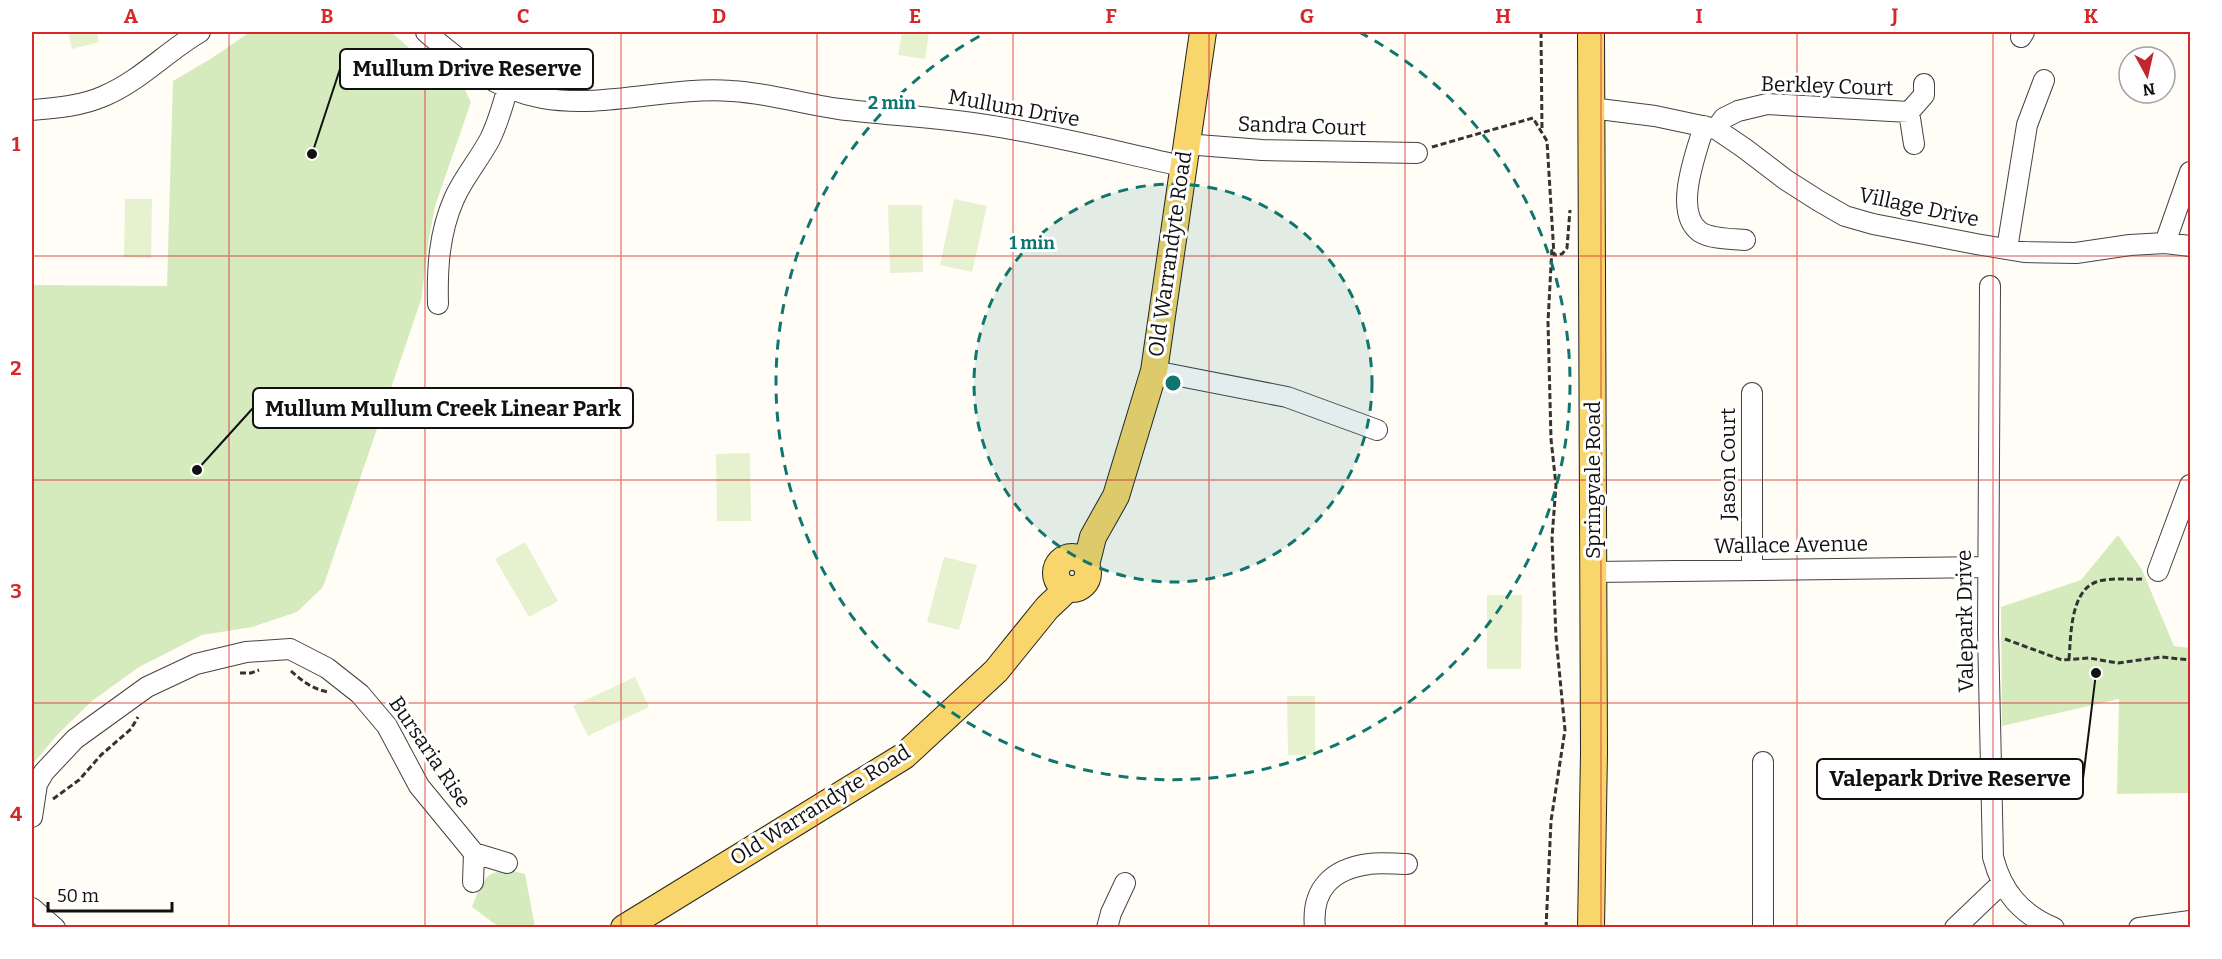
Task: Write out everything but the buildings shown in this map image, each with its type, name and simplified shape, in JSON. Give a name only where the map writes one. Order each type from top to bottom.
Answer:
[{"type":"main road","name":"Old Warrandyte Road","points":[[624,927],[904,756],[996,671],[1047,608],[1062,583],[1058,563],[1078,560],[1093,537],[1116,496],[1154,371],[1203,32]]},
{"type":"main road","name":"Springvale Road","points":[[1591,32],[1594,572],[1591,927]]},
{"type":"street","points":[[32,110],[73,106],[103,97],[130,82],[200,32]]},
{"type":"street","name":"Mullum Drive","points":[[426,32],[465,63],[508,87],[541,97],[572,101],[701,90],[755,93],[820,106],[990,125],[1184,155]]},
{"type":"street","points":[[2007,249],[2027,125],[2044,80]]},
{"type":"street","name":"Berkley Court","points":[[1909,112],[1924,95],[1924,84]]},
{"type":"street","points":[[438,304],[437,277],[446,221],[454,198],[489,140],[500,115],[508,87]]},
{"type":"street","name":"Berkley Court","points":[[1710,128],[1738,111],[1767,104],[1909,112]]},
{"type":"street","name":"Village Drive","points":[[1591,108],[1655,116],[1710,128],[1744,148],[1786,180],[1845,216],[1906,231],[2024,252],[2076,253],[2130,245],[2164,243],[2190,246]]},
{"type":"street","name":"Berkley Court","points":[[1909,112],[1914,144]]},
{"type":"street","points":[[1710,128],[1690,175],[1686,202],[1689,214],[1694,226],[1701,232],[1745,240]]},
{"type":"street","name":"Sandra Court","points":[[1184,155],[1262,150],[1417,153]]},
{"type":"street","points":[[2164,243],[2190,172]]},
{"type":"street","name":"Valepark Drive","points":[[1990,286],[1988,632],[1993,857],[2001,884],[2026,913],[2054,927]]},
{"type":"street","points":[[1154,371],[1287,397],[1377,430]]},
{"type":"street","name":"Jason Court","points":[[1752,393],[1752,570]]},
{"type":"street","points":[[2158,571],[2190,485]]},
{"type":"street","name":"Wallace Avenue","points":[[1594,572],[1988,567]]},
{"type":"street","name":"Bursaria Rise","points":[[32,818],[34,787],[44,772],[75,739],[147,687],[196,664],[246,652],[290,649],[327,668],[360,693],[387,726],[420,786],[474,852]]},
{"type":"street","points":[[1763,762],[1763,927]]},
{"type":"street","points":[[473,882],[474,852],[507,863]]},
{"type":"street","points":[[1315,927],[1313,913],[1320,888],[1340,872],[1369,864],[1407,864]]},
{"type":"street","points":[[1107,927],[1125,883]]},
{"type":"street","points":[[1955,927],[2001,884]]},
{"type":"street","points":[[32,908],[55,927]]},
{"type":"street","points":[[2139,927],[2190,921]]},
{"type":"path","points":[[1540,32],[1542,132]]},
{"type":"path","points":[[1417,153],[1446,141],[1533,118],[1546,141],[1552,247],[1548,321],[1551,439],[1556,485],[1552,538],[1556,637],[1565,730],[1551,821],[1546,927]]},
{"type":"path","points":[[1552,247],[1554,255],[1562,254],[1567,248],[1571,200]]},
{"type":"path","points":[[2069,659],[2078,602],[2085,590],[2096,582],[2146,579],[2158,571]]},
{"type":"path","points":[[1988,632],[2046,655],[2069,659],[2089,658],[2118,663],[2162,657],[2190,660]]},
{"type":"path","points":[[283,666],[301,680],[322,691],[332,693]]},
{"type":"path","points":[[232,672],[251,673],[261,670]]},
{"type":"path","points":[[52,803],[54,798],[79,780],[101,755],[131,729],[141,710]]},
{"type":"green space","points":[[68,32],[97,32],[99,42],[72,49]]},
{"type":"green space","points":[[250,32],[391,32],[415,53],[463,86],[471,102],[435,206],[421,300],[323,587],[297,612],[252,627],[202,635],[139,667],[92,701],[57,735],[32,765],[32,285],[167,286],[173,81]]},
{"type":"green space","points":[[902,32],[929,32],[925,59],[898,55]]},
{"type":"green space","points":[[125,199],[152,199],[151,258],[124,257]]},
{"type":"green space","points":[[954,199],[987,206],[972,272],[940,265]]},
{"type":"green space","points":[[888,205],[922,205],[923,272],[890,273]]},
{"type":"green space","points":[[750,453],[751,521],[717,521],[716,454]]},
{"type":"green space","points":[[2118,535],[2142,570],[2174,646],[2190,648],[2190,793],[2117,794],[2119,699],[2002,726],[2001,607],[2081,580]]},
{"type":"green space","points":[[525,542],[558,601],[529,617],[495,559]]},
{"type":"green space","points":[[944,557],[977,565],[959,630],[927,622]]},
{"type":"green space","points":[[1487,595],[1522,595],[1521,669],[1487,669]]},
{"type":"green space","points":[[635,677],[649,707],[588,736],[573,706]]},
{"type":"green space","points":[[1287,696],[1315,696],[1315,755],[1288,755]]},
{"type":"green space","points":[[509,870],[525,874],[535,927],[499,927],[472,907],[488,876]]},
{"type":"place","name":"Mullum Drive Reserve","points":[[312,154]]},
{"type":"place","name":"Mullum Mullum Creek Linear Park","points":[[197,470]]},
{"type":"place","name":"Valepark Drive Reserve","points":[[2096,673]]}]
